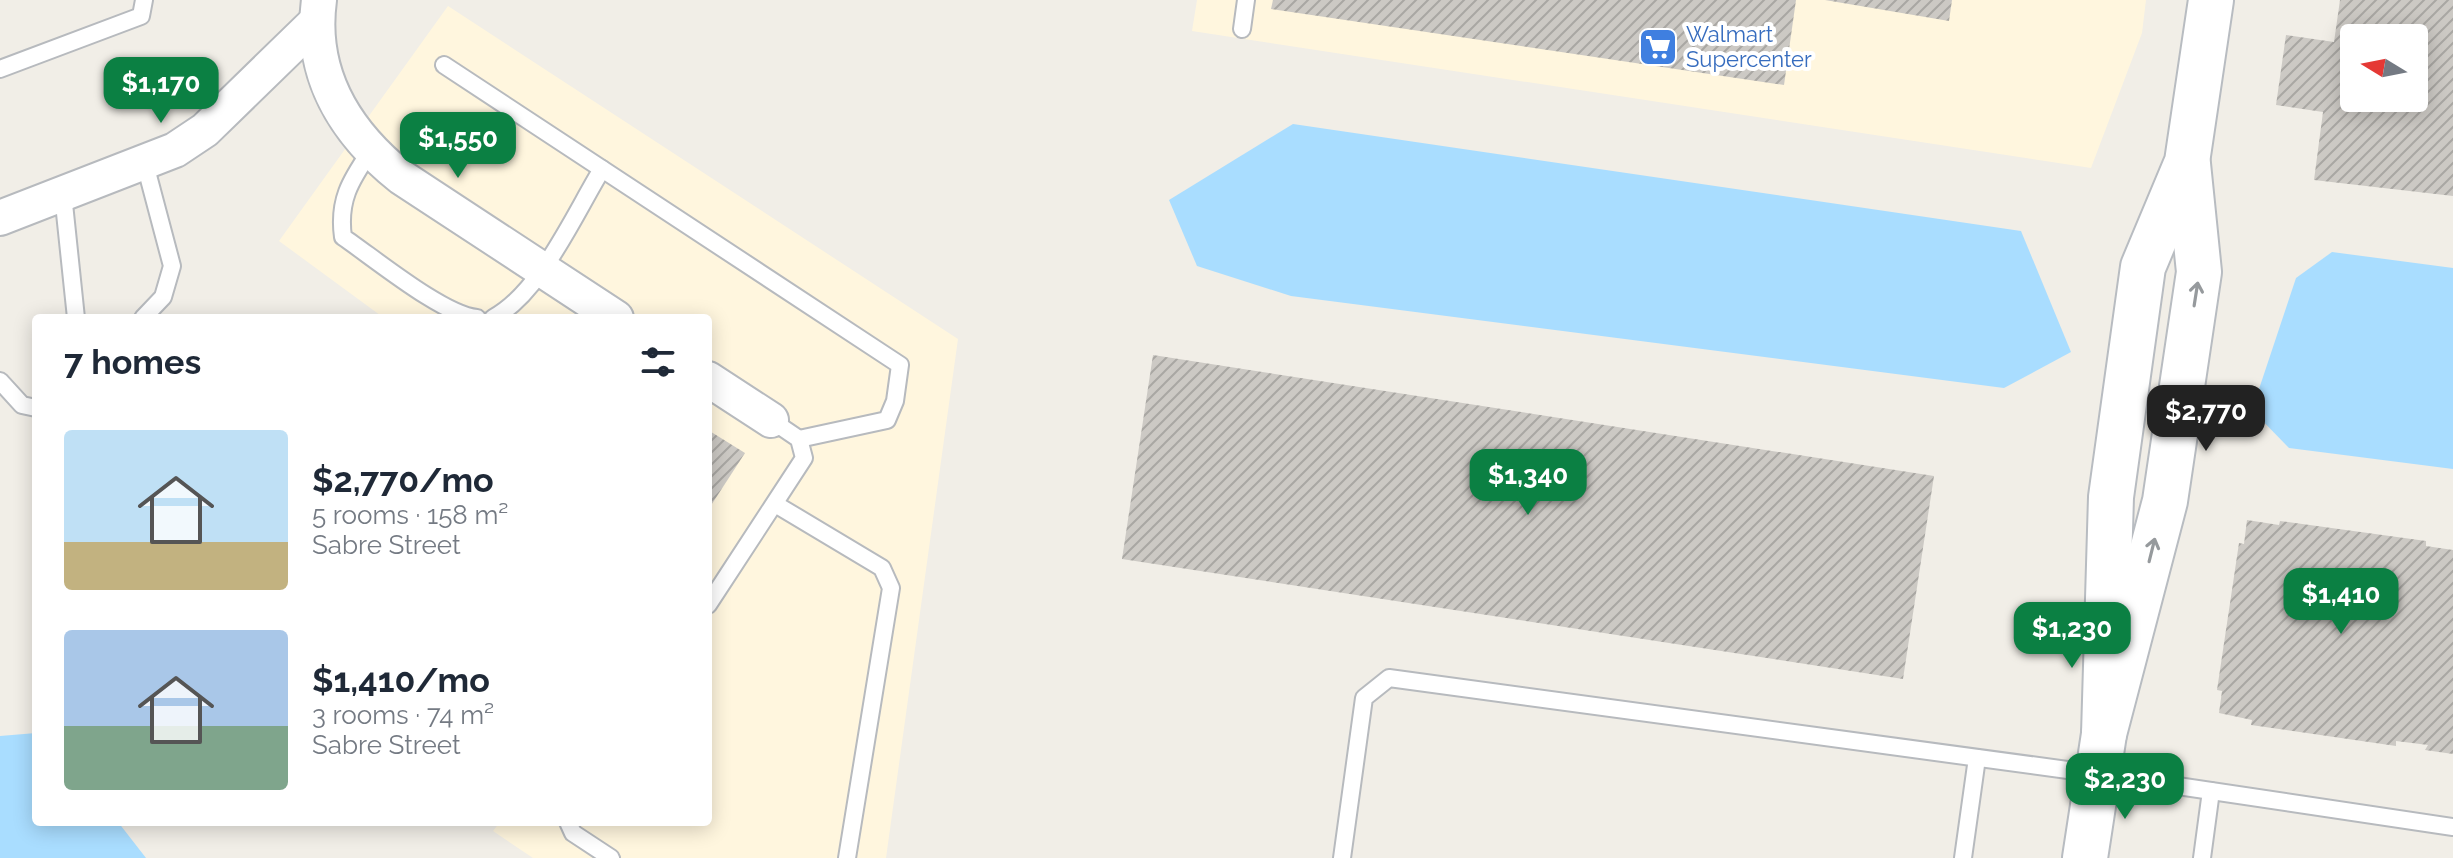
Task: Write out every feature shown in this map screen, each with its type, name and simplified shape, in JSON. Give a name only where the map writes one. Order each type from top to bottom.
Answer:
[{"type":"street","points":[[2085,858],[2101,754],[2111,497],[2143,267],[2187,162],[2211,0]]},
{"type":"street","points":[[318,11],[319,54],[330,93],[345,121],[370,152],[401,177],[610,314]]},
{"type":"street","points":[[0,218],[175,150],[205,130],[318,11]]},
{"type":"street","points":[[712,382],[771,420]]},
{"type":"lane","points":[[0,69],[141,16],[144,0]]},
{"type":"lane","points":[[1242,29],[1246,0]]},
{"type":"lane","points":[[444,65],[900,365],[895,401],[887,420],[799,439]]},
{"type":"lane","points":[[370,152],[347,185],[340,213],[343,237],[422,292],[462,314]]},
{"type":"lane","points":[[145,164],[172,266],[163,297],[147,314]]},
{"type":"lane","points":[[501,314],[512,308],[541,269],[602,169]]},
{"type":"lane","points":[[63,194],[76,314]]},
{"type":"lane","points":[[0,381],[22,405],[32,407]]},
{"type":"lane","points":[[712,599],[804,458],[799,439],[771,420]]},
{"type":"lane","points":[[775,504],[882,568],[889,577],[891,588],[847,858]]},
{"type":"lane","points":[[1342,858],[1364,698],[1389,678],[1977,758],[2101,754],[2211,791],[2453,827]]},
{"type":"lane","points":[[1963,858],[1977,758]]},
{"type":"lane","points":[[2202,858],[2211,791]]},
{"type":"lane","points":[[570,826],[573,833],[611,858]]},
{"type":"shaded area","points":[[1197,0],[2146,0],[2142,33],[2091,168],[1192,31]]},
{"type":"shaded area","points":[[448,6],[958,339],[886,858],[533,858],[493,831],[497,826],[712,826],[712,314],[379,314],[279,241]]},
{"type":"water","points":[[1293,124],[2021,231],[2071,352],[2004,388],[1291,296],[1197,266],[1169,200]]},
{"type":"water","points":[[2332,252],[2453,268],[2453,469],[2289,448],[2252,410],[2296,278]]},
{"type":"water","points":[[32,733],[32,826],[121,826],[146,858],[0,858],[0,736]]},
{"type":"building","name":"Walmart Supercenter","points":[[1273,0],[1796,0],[1784,85],[1271,9]]},
{"type":"building","name":"Walmart Supercenter","points":[[1825,0],[1952,0],[1949,21]]},
{"type":"building","points":[[2340,0],[2453,0],[2453,196],[2314,180],[2323,112],[2276,105],[2286,35],[2334,42]]},
{"type":"building","points":[[1153,355],[1934,476],[1903,679],[1122,559]]},
{"type":"building","points":[[712,432],[745,453],[712,504]]},
{"type":"building","points":[[2247,520],[2279,525],[2280,521],[2426,541],[2426,546],[2453,550],[2453,754],[2425,750],[2428,745],[2396,741],[2396,746],[2251,725],[2252,720],[2219,713],[2222,691],[2217,690],[2239,543],[2244,544]]},
{"type":"place","name":"Walmart Supercenter","points":[[1658,47]]}]
